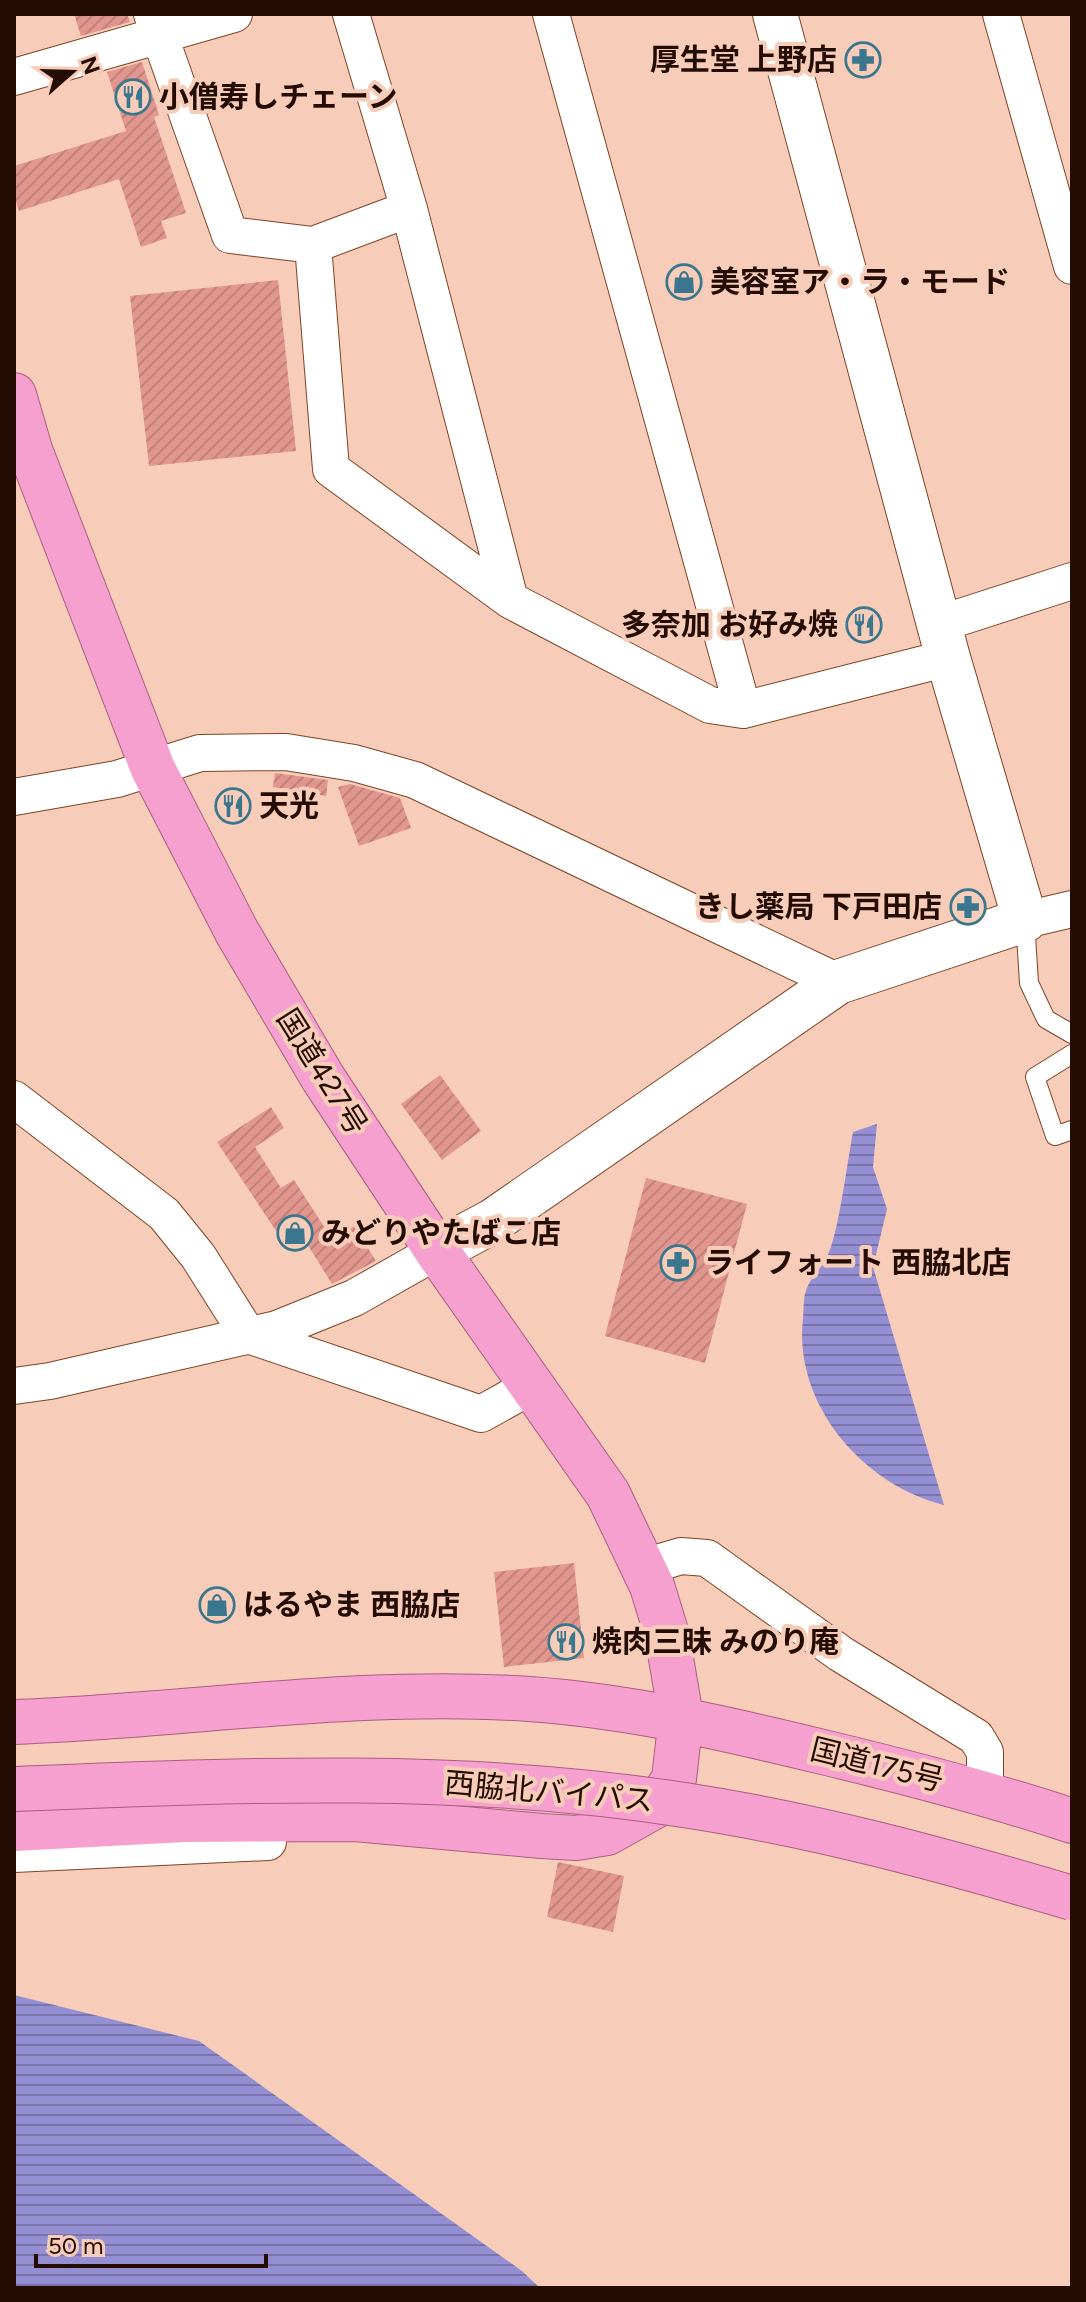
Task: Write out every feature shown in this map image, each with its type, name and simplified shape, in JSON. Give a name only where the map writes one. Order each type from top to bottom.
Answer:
[{"type":"highway","name":"国道427号","points":[[14,395],[22,451],[153,769],[237,932],[323,1078],[437,1251],[608,1494],[644,1567],[667,1635],[681,1717],[674,1779],[657,1805],[607,1833],[576,1838],[355,1819],[185,1820],[14,1829]]},
{"type":"highway","name":"国道175号","points":[[14,1722],[116,1719],[370,1698],[530,1699],[681,1717],[985,1791],[1072,1821]]},
{"type":"highway","name":"西脇北バイパス","points":[[14,1789],[383,1779],[683,1804],[921,1853],[1072,1898]]},
{"type":"street","points":[[14,77],[155,24],[234,14]]},
{"type":"street","points":[[351,14],[409,209],[510,600]]},
{"type":"street","points":[[551,14],[743,710]]},
{"type":"street","points":[[775,14],[944,641],[1025,920]]},
{"type":"street","points":[[1001,14],[1072,266]]},
{"type":"street","points":[[155,24],[230,235],[313,245],[409,209]]},
{"type":"street","points":[[313,245],[331,469],[510,600],[710,705],[743,710],[944,641],[1072,581]]},
{"type":"street","points":[[14,797],[117,779],[200,753],[286,752],[354,763],[415,780],[838,982]]},
{"type":"street","points":[[14,1386],[50,1381],[277,1329],[354,1298],[493,1221],[838,982],[1025,920],[1072,909]]},
{"type":"street","points":[[14,1099],[164,1214],[198,1256],[248,1335],[481,1414],[533,1385]]},
{"type":"street","points":[[644,1567],[681,1556],[707,1558],[841,1654],[976,1737],[985,1752],[985,1791]]},
{"type":"street","points":[[14,1804],[157,1792],[260,1790],[307,1795],[432,1824]]},
{"type":"street","points":[[14,1854],[268,1842]]},
{"type":"lane","points":[[1025,920],[1029,983],[1046,1019],[1072,1034]]},
{"type":"lane","points":[[1072,1054],[1035,1077],[1055,1136],[1072,1130]]},
{"type":"shaded area","points":[[877,1124],[873,1167],[887,1209],[873,1267],[944,1505],[914,1495],[886,1479],[861,1460],[839,1436],[822,1410],[809,1381],[803,1350],[805,1295],[831,1246],[853,1132]]},
{"type":"shaded area","points":[[14,1995],[199,2041],[522,2271],[540,2288],[14,2288]]},
{"type":"building","points":[[74,14],[127,14],[130,22],[81,36]]},
{"type":"building","points":[[142,62],[159,115],[154,117],[186,213],[161,221],[167,238],[141,247],[119,179],[19,211],[14,195],[14,166],[126,131],[107,72]]},
{"type":"building","points":[[278,280],[296,451],[149,466],[130,296]]},
{"type":"building","points":[[275,773],[328,780],[326,796],[273,787]]},
{"type":"building","points":[[350,784],[400,798],[411,828],[359,846],[338,787]]},
{"type":"building","points":[[440,1075],[481,1131],[442,1160],[401,1104]]},
{"type":"building","points":[[271,1107],[284,1128],[255,1147],[281,1188],[294,1180],[332,1239],[354,1226],[376,1261],[332,1284],[296,1226],[280,1237],[217,1142]]},
{"type":"building","points":[[646,1178],[747,1204],[705,1363],[605,1336]]},
{"type":"building","points":[[574,1563],[584,1658],[504,1667],[494,1572]]},
{"type":"building","points":[[558,1862],[624,1876],[613,1932],[547,1917]]},
{"type":"place","name":"厚生堂 上野店","points":[[863,60]]},
{"type":"place","name":"小僧寿しチェーン","points":[[133,97]]},
{"type":"place","name":"美容室ア・ラ・モード","points":[[684,282]]},
{"type":"place","name":"多奈加 お好み焼","points":[[864,625]]},
{"type":"place","name":"天光","points":[[233,806]]},
{"type":"place","name":"きし薬局 下戸田店","points":[[968,907]]},
{"type":"place","name":"みどりやたばこ店","points":[[295,1233]]},
{"type":"place","name":"ライフォート 西脇北店","points":[[678,1263]]},
{"type":"place","name":"はるやま 西脇店","points":[[217,1605]]},
{"type":"place","name":"焼肉三昧 みのり庵","points":[[566,1642]]}]
